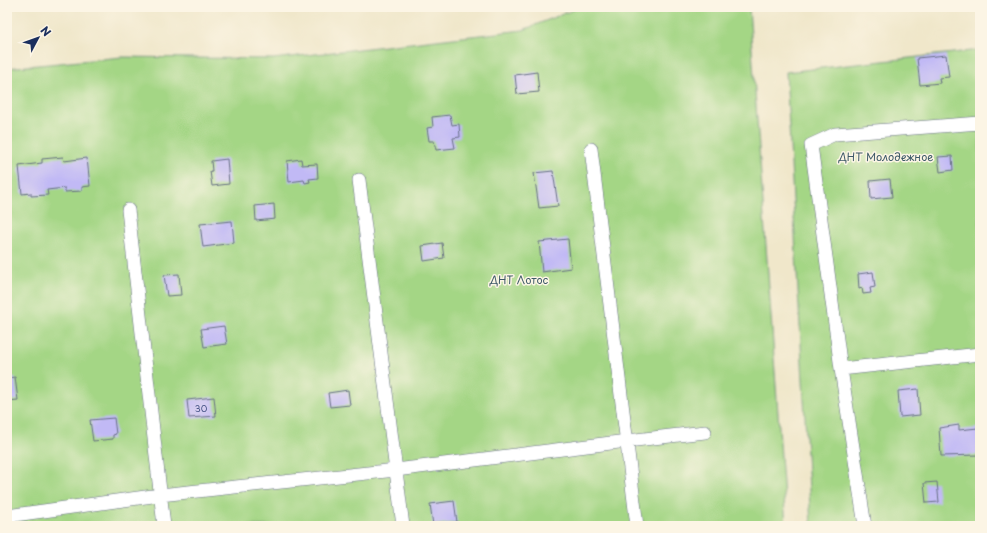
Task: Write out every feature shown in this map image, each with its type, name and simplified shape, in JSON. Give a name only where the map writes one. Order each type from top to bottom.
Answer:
[{"type":"street","points":[[865,526],[841,369],[811,145],[835,134],[980,122]]},
{"type":"street","points":[[591,149],[637,526]]},
{"type":"street","points":[[359,180],[403,526]]},
{"type":"street","points":[[128,210],[164,526]]},
{"type":"street","points":[[841,369],[980,354]]},
{"type":"street","points":[[7,516],[160,495],[396,470],[627,440],[705,432]]},
{"type":"green space","name":"ДНТ Лотос","points":[[580,7],[749,7],[786,526],[7,526],[7,68],[122,57],[273,59],[523,30]]},
{"type":"green space","name":"ДНТ Молодежное","points":[[980,50],[980,526],[811,526],[786,72]]},
{"type":"building","points":[[946,55],[949,77],[939,78],[940,83],[920,85],[917,58]]},
{"type":"building","points":[[537,72],[539,92],[517,94],[515,75]]},
{"type":"building","points":[[450,115],[452,125],[459,124],[460,137],[453,138],[455,148],[436,150],[434,141],[429,141],[427,128],[433,127],[432,117]]},
{"type":"building","points":[[952,156],[953,170],[940,172],[938,157]]},
{"type":"building","points":[[63,157],[64,161],[87,158],[90,186],[82,187],[82,191],[65,192],[65,188],[47,190],[48,195],[31,196],[31,193],[22,194],[19,166],[42,163],[42,159]]},
{"type":"building","points":[[227,159],[229,184],[212,186],[210,171],[212,171],[211,161]]},
{"type":"building","points":[[301,159],[302,165],[317,164],[318,178],[309,179],[310,182],[305,183],[304,180],[289,182],[287,161]]},
{"type":"building","points":[[553,171],[558,206],[539,208],[534,173]]},
{"type":"building","points":[[890,179],[892,197],[871,199],[870,181]]},
{"type":"building","points":[[274,204],[275,219],[256,221],[255,206]]},
{"type":"building","points":[[232,221],[234,243],[203,247],[200,224]]},
{"type":"building","points":[[568,239],[571,268],[542,272],[539,242]]},
{"type":"building","points":[[442,243],[444,258],[424,261],[422,246]]},
{"type":"building","points":[[873,272],[875,287],[870,288],[871,293],[863,294],[862,288],[859,289],[858,274]]},
{"type":"building","points":[[179,274],[181,295],[167,296],[164,275]]},
{"type":"building","points":[[224,326],[227,344],[204,347],[201,329]]},
{"type":"building","points":[[15,377],[18,400],[7,401],[7,378]]},
{"type":"building","points":[[918,389],[920,415],[900,417],[898,391]]},
{"type":"building","points":[[348,390],[350,405],[330,407],[328,393]]},
{"type":"building","points":[[214,397],[216,416],[189,418],[187,400]]},
{"type":"building","points":[[114,418],[116,434],[113,435],[113,439],[93,441],[90,420]]},
{"type":"building","points":[[959,425],[959,430],[978,428],[980,455],[941,456],[939,428]]},
{"type":"building","points":[[937,482],[939,502],[926,503],[924,483]]},
{"type":"building","points":[[454,501],[457,522],[433,525],[430,504]]}]
